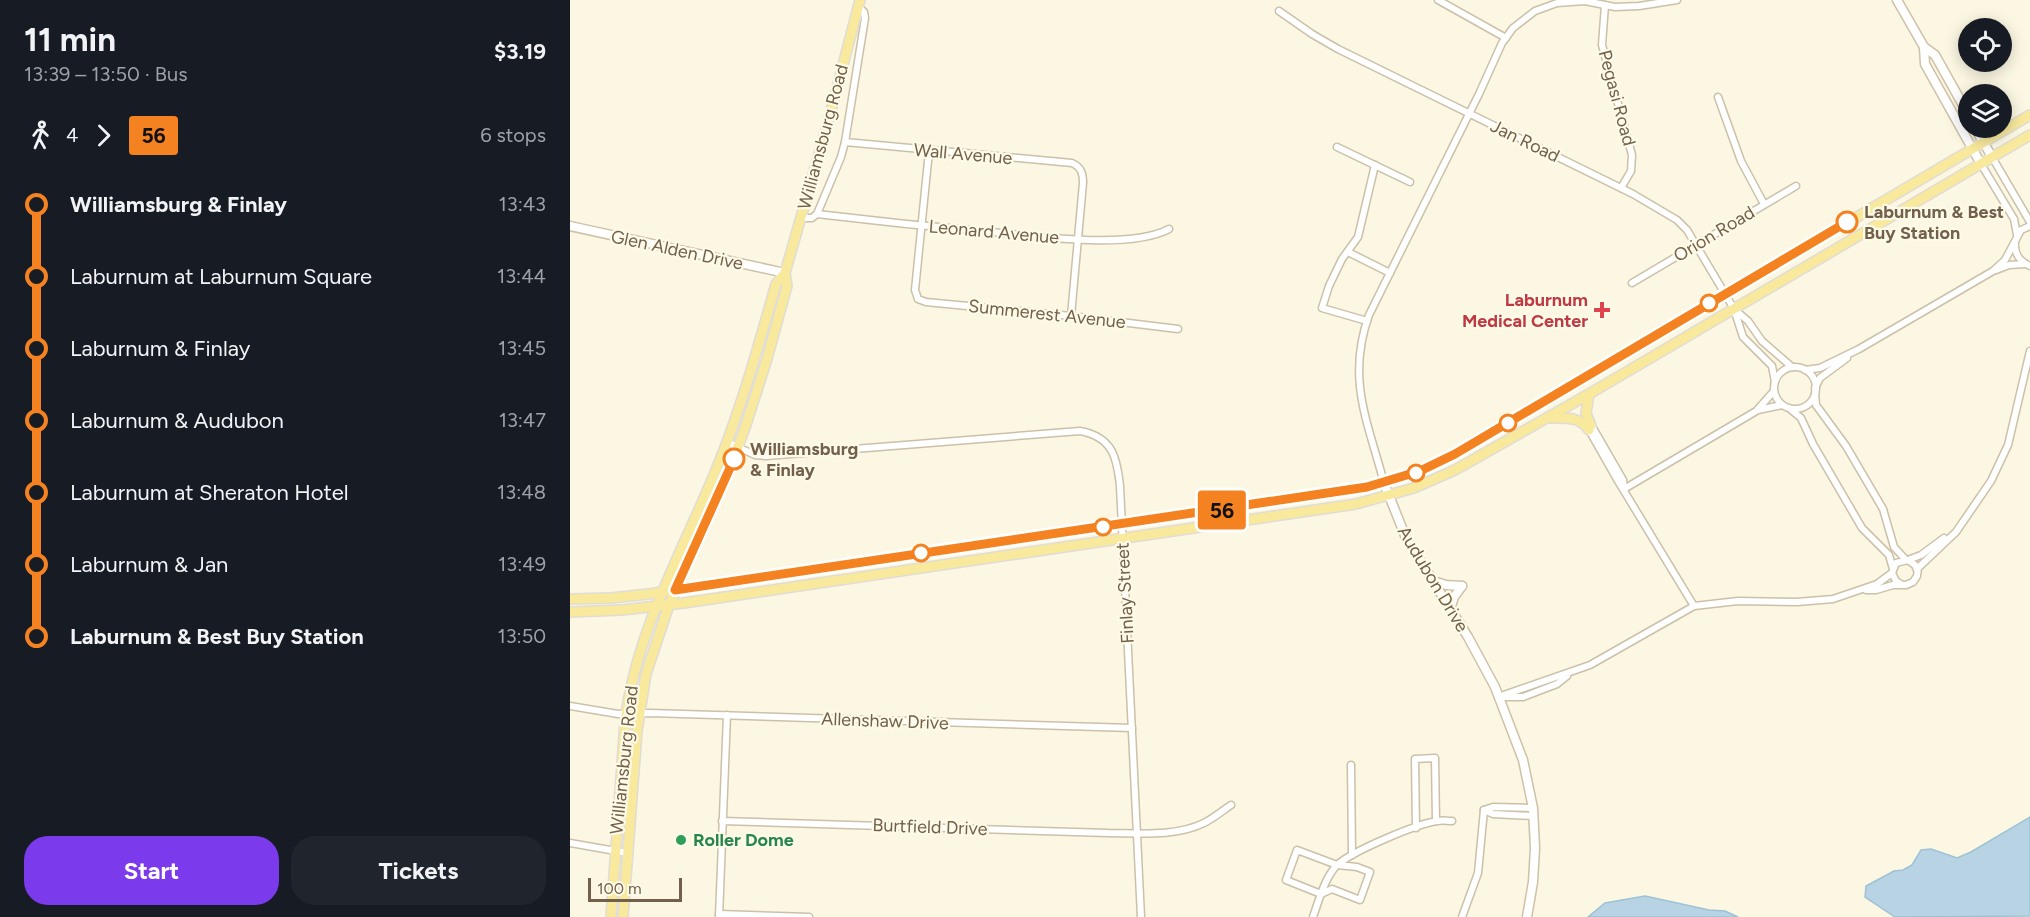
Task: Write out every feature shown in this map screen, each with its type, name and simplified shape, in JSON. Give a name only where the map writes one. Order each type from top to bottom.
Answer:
[{"type":"main road","name":"Williamsburg Road","points":[[623,917],[639,713],[650,659],[675,590],[738,448],[757,393],[787,286],[785,273],[859,3]]},
{"type":"main road","points":[[570,599],[611,598],[661,592],[1122,525],[1384,483],[1420,471],[1455,454],[2030,115]]},
{"type":"main road","points":[[570,612],[655,607],[1356,504],[1389,496],[1445,476],[2030,135]]},
{"type":"main road","name":"Williamsburg Road","points":[[610,917],[626,714],[636,665],[661,592],[727,442],[752,368],[776,284],[785,273]]},
{"type":"main road","points":[[1589,394],[1586,413],[1591,429]]},
{"type":"main road","points":[[1548,417],[1575,418],[1584,422],[1591,429]]},
{"type":"street","points":[[1438,0],[1506,38]]},
{"type":"street","name":"Audubon Drive","points":[[1527,917],[1534,864],[1533,812],[1523,760],[1496,687],[1406,537],[1389,496],[1363,409],[1358,378],[1360,348],[1367,321],[1390,273],[1506,38],[1521,21],[1546,6],[1571,0],[1605,5],[1639,6],[1677,0]]},
{"type":"street","points":[[1897,0],[1924,47],[1935,55],[1958,96]]},
{"type":"street","points":[[817,214],[845,142],[865,18],[859,3]]},
{"type":"street","name":"Pegasi Road","points":[[1605,5],[1602,45],[1632,155],[1631,171],[1621,188]]},
{"type":"street","name":"Jan Road","points":[[1279,11],[1338,49],[1621,188],[1677,220],[1687,230],[1734,309]]},
{"type":"street","points":[[1924,47],[1925,64],[2014,219],[2016,254],[2028,265]]},
{"type":"street","points":[[1718,97],[1741,161],[1764,204]]},
{"type":"street","points":[[1981,138],[2030,224],[2021,230],[2005,260],[1993,271]]},
{"type":"street","name":"Wall Avenue","points":[[845,142],[1072,163],[1080,169],[1083,183],[1078,239]]},
{"type":"street","points":[[1337,147],[1410,182]]},
{"type":"street","points":[[921,225],[928,151]]},
{"type":"street","points":[[1367,321],[1322,308],[1329,286],[1358,237],[1375,165]]},
{"type":"street","name":"Orion Road","points":[[1632,283],[1796,186]]},
{"type":"street","name":"Leonard Avenue","points":[[800,218],[812,218],[817,214],[1078,239],[1112,240],[1153,236],[1169,230]]},
{"type":"street","name":"Summerest Avenue","points":[[921,225],[915,290],[917,297],[926,302],[1178,329]]},
{"type":"street","name":"Glen Alden Drive","points":[[570,226],[785,273]]},
{"type":"street","points":[[1071,316],[1078,239]]},
{"type":"street","points":[[1348,252],[1390,273]]},
{"type":"street","points":[[1734,309],[1748,321],[1762,341],[1792,367],[1805,370],[1820,368],[1859,349],[1993,271],[2009,265],[2028,265]]},
{"type":"street","points":[[1734,309],[1743,337],[1772,366],[1776,396],[1801,418],[1813,444],[1862,528],[1889,555],[1896,581],[1902,585]]},
{"type":"street","points":[[1758,410],[1786,406],[1802,407],[1812,399],[1820,378],[1859,349]]},
{"type":"street","points":[[1917,571],[1956,532],[1991,481],[2008,445],[2030,351]]},
{"type":"street","points":[[1774,382],[1781,372],[1792,367]]},
{"type":"street","points":[[1805,370],[1814,380],[1816,405],[1846,446],[1883,509],[1894,547],[1915,565],[1917,571],[1913,582],[1863,590]]},
{"type":"street","points":[[1624,489],[1758,410],[1774,391]]},
{"type":"street","points":[[1591,429],[1694,606]]},
{"type":"street","name":"Finlay Street","points":[[727,442],[755,455],[766,456],[1071,430],[1088,432],[1103,440],[1116,459],[1122,525],[1141,917]]},
{"type":"street","points":[[1498,697],[1523,697],[1557,684],[1572,672],[1590,665],[1694,606],[1738,601],[1797,602],[1833,599],[1863,590],[1877,584],[1893,571],[1900,561],[1921,555],[1961,524]]},
{"type":"street","points":[[1432,580],[1446,585],[1462,586],[1454,597],[1450,609]]},
{"type":"street","name":"Allenshaw Drive","points":[[570,706],[626,714],[1132,728]]},
{"type":"street","points":[[727,716],[719,915],[809,917]]},
{"type":"street","points":[[1416,828],[1415,759],[1435,758],[1436,821]]},
{"type":"street","points":[[1351,765],[1352,855]]},
{"type":"street","name":"Burtfield Drive","points":[[722,821],[1137,833],[1182,831],[1204,823],[1231,805]]},
{"type":"street","points":[[1462,917],[1478,873],[1484,810],[1493,807],[1533,812]]},
{"type":"street","points":[[1313,917],[1326,883],[1337,865],[1352,855],[1416,828],[1436,821],[1452,821]]},
{"type":"street","points":[[570,843],[627,853]]},
{"type":"street","points":[[1297,850],[1337,865],[1357,867],[1370,872],[1360,900],[1332,889],[1321,894],[1286,880],[1297,850]]},
{"type":"water","points":[[2030,817],[2030,916],[1895,917],[1865,897],[1866,886],[1894,871],[1903,870],[1912,865],[1921,850],[1931,849],[1957,858]]},
{"type":"water","points":[[1645,896],[1709,910],[1725,911],[1738,917],[1588,917],[1605,903]]},
{"type":"bus line","name":"56","points":[[734,459],[675,590],[1367,487],[1420,471],[1445,460],[1847,222]]},
{"type":"place","name":"Laburnum & Best Buy Station","points":[[1847,222]]},
{"type":"place","name":"Laburnum Medical Center","points":[[1602,310]]},
{"type":"place","name":"Williamsburg & Finlay","points":[[734,459]]},
{"type":"place","name":"Roller Dome","points":[[681,840]]}]
